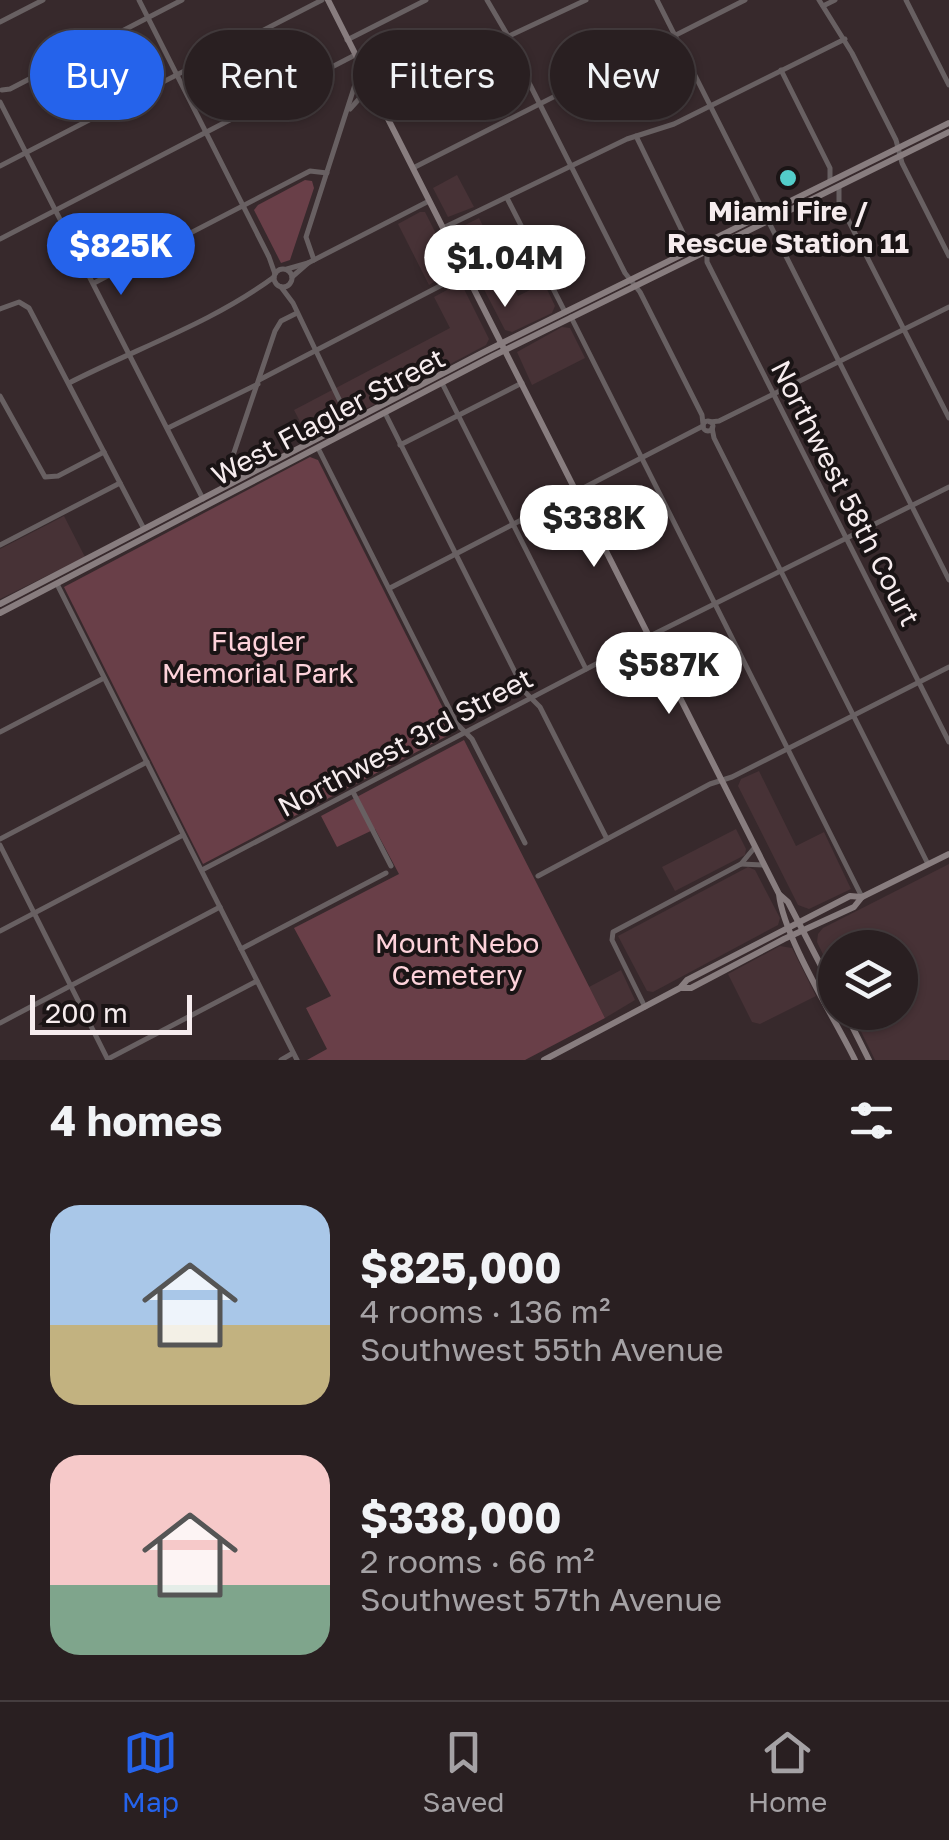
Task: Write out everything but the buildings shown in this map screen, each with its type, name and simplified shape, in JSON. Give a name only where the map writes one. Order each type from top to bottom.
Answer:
[{"type":"main road","points":[[325,0],[353,51]]},
{"type":"main road","points":[[388,120],[764,865],[818,959]]},
{"type":"main road","name":"West Flagler Street","points":[[0,604],[55,580],[394,399],[694,251],[839,186],[949,123]]},
{"type":"main road","name":"West Flagler Street","points":[[694,251],[707,251],[830,181],[949,132]]},
{"type":"main road","name":"West Flagler Street","points":[[55,580],[144,529],[204,502],[216,501],[503,347]]},
{"type":"main road","points":[[384,412],[394,399]]},
{"type":"main road","points":[[342,435],[350,422]]},
{"type":"main road","points":[[216,501],[222,488]]},
{"type":"main road","points":[[0,613],[55,580]]},
{"type":"main road","points":[[680,988],[691,988],[854,907],[862,897],[949,854]]},
{"type":"main road","points":[[779,894],[793,936],[848,1047],[862,1060]]},
{"type":"main road","points":[[544,1060],[789,926],[850,896],[862,897]]},
{"type":"main road","points":[[851,1030],[862,1060]]},
{"type":"street","points":[[0,22],[43,0]]},
{"type":"street","points":[[139,0],[350,422]]},
{"type":"street","points":[[182,0],[10,88],[2,97],[204,502]]},
{"type":"street","points":[[0,166],[325,0]]},
{"type":"street","points":[[348,40],[426,0]]},
{"type":"street","points":[[487,0],[502,30]]},
{"type":"street","points":[[526,30],[586,0]]},
{"type":"street","points":[[657,0],[672,30]]},
{"type":"street","points":[[687,30],[746,0]]},
{"type":"street","points":[[835,0],[821,3],[845,39],[949,256]]},
{"type":"street","points":[[906,0],[949,85]]},
{"type":"street","points":[[443,228],[636,136],[670,125],[845,39]]},
{"type":"street","points":[[0,239],[353,56]]},
{"type":"street","points":[[781,70],[830,168],[830,181]]},
{"type":"street","points":[[695,75],[949,580]]},
{"type":"street","points":[[530,85],[714,438],[928,864]]},
{"type":"street","points":[[311,262],[306,239],[353,92]]},
{"type":"street","points":[[413,168],[550,99]]},
{"type":"street","points":[[348,111],[353,106]]},
{"type":"street","points":[[636,136],[686,239],[707,262]]},
{"type":"street","points":[[830,168],[841,176]]},
{"type":"street","points":[[94,283],[310,171],[328,173]]},
{"type":"street","points":[[839,186],[840,202],[949,418]]},
{"type":"street","points":[[827,192],[840,202]]},
{"type":"street","points":[[507,197],[862,897]]},
{"type":"street","points":[[69,383],[258,289],[284,270],[311,262],[429,201]]},
{"type":"street","name":"Northwest 58th Court","points":[[707,251],[707,262],[949,742]]},
{"type":"street","points":[[269,257],[291,280],[293,303]]},
{"type":"street","points":[[258,289],[291,280],[311,262]]},
{"type":"street","points":[[168,428],[466,273]]},
{"type":"street","points":[[0,309],[19,302],[29,308],[144,529]]},
{"type":"street","points":[[390,588],[949,307]]},
{"type":"street","points":[[222,488],[277,327],[298,313]]},
{"type":"street","points":[[442,383],[586,670]]},
{"type":"street","points":[[400,445],[522,383]]},
{"type":"street","points":[[0,396],[39,472],[47,478],[104,452]]},
{"type":"street","points":[[384,412],[524,692],[540,707],[607,839]]},
{"type":"street","points":[[318,447],[457,724],[466,732],[525,844]]},
{"type":"street","points":[[233,457],[238,469],[247,475]]},
{"type":"street","points":[[0,545],[120,482]]},
{"type":"street","name":"Northwest 3rd Street","points":[[202,870],[648,637],[949,486]]},
{"type":"street","points":[[55,580],[295,1057],[280,1060]]},
{"type":"street","points":[[538,876],[949,667]]},
{"type":"street","points":[[0,732],[105,677]]},
{"type":"street","points":[[147,762],[0,842],[107,1060],[257,981]]},
{"type":"street","points":[[352,792],[391,866]]},
{"type":"street","points":[[0,931],[184,835]]},
{"type":"street","points":[[645,1007],[612,934],[741,864],[755,846]]},
{"type":"street","points":[[741,864],[764,865]]},
{"type":"street","points":[[241,949],[386,873]]},
{"type":"street","points":[[0,1023],[220,908]]},
{"type":"shaded area","points":[[457,175],[474,207],[448,217],[433,188]]},
{"type":"shaded area","points":[[425,212],[454,269],[429,285],[398,224]]},
{"type":"shaded area","points":[[479,218],[518,296],[544,283],[555,306],[552,313],[512,332],[505,330],[456,235],[457,229]]},
{"type":"shaded area","points":[[456,285],[463,287],[489,339],[486,345],[309,439],[294,410],[450,328],[434,297]]},
{"type":"shaded area","points":[[562,327],[570,328],[585,358],[532,385],[517,352]]},
{"type":"shaded area","points":[[64,516],[85,557],[0,599],[0,549]]},
{"type":"shaded area","points":[[759,771],[796,846],[824,832],[851,889],[809,909],[798,905],[738,786],[741,779]]},
{"type":"shaded area","points":[[736,829],[745,855],[675,891],[662,867]]},
{"type":"shaded area","points":[[949,864],[949,1060],[875,1060],[860,1030],[918,1030],[918,930],[823,928]]},
{"type":"shaded area","points":[[748,867],[755,870],[780,918],[778,925],[653,992],[647,991],[618,936]]},
{"type":"shaded area","points":[[780,946],[792,948],[816,996],[760,1024],[752,1022],[728,974]]},
{"type":"shaded area","points":[[621,970],[635,1000],[605,1018],[589,987]]},
{"type":"green space","points":[[305,180],[312,181],[314,188],[290,260],[281,263],[254,210]]},
{"type":"green space","name":"Flagler Memorial Park","points":[[310,457],[318,460],[452,726],[449,735],[203,864],[64,587]]},
{"type":"green space","name":"Mount Nebo Cemetery","points":[[464,740],[605,1018],[525,1060],[307,1060],[327,1049],[306,1008],[331,996],[294,928],[399,874],[375,829],[337,847],[321,816]]},
{"type":"place","name":"Miami Fire / Rescue Station 11","points":[[788,178]]}]
